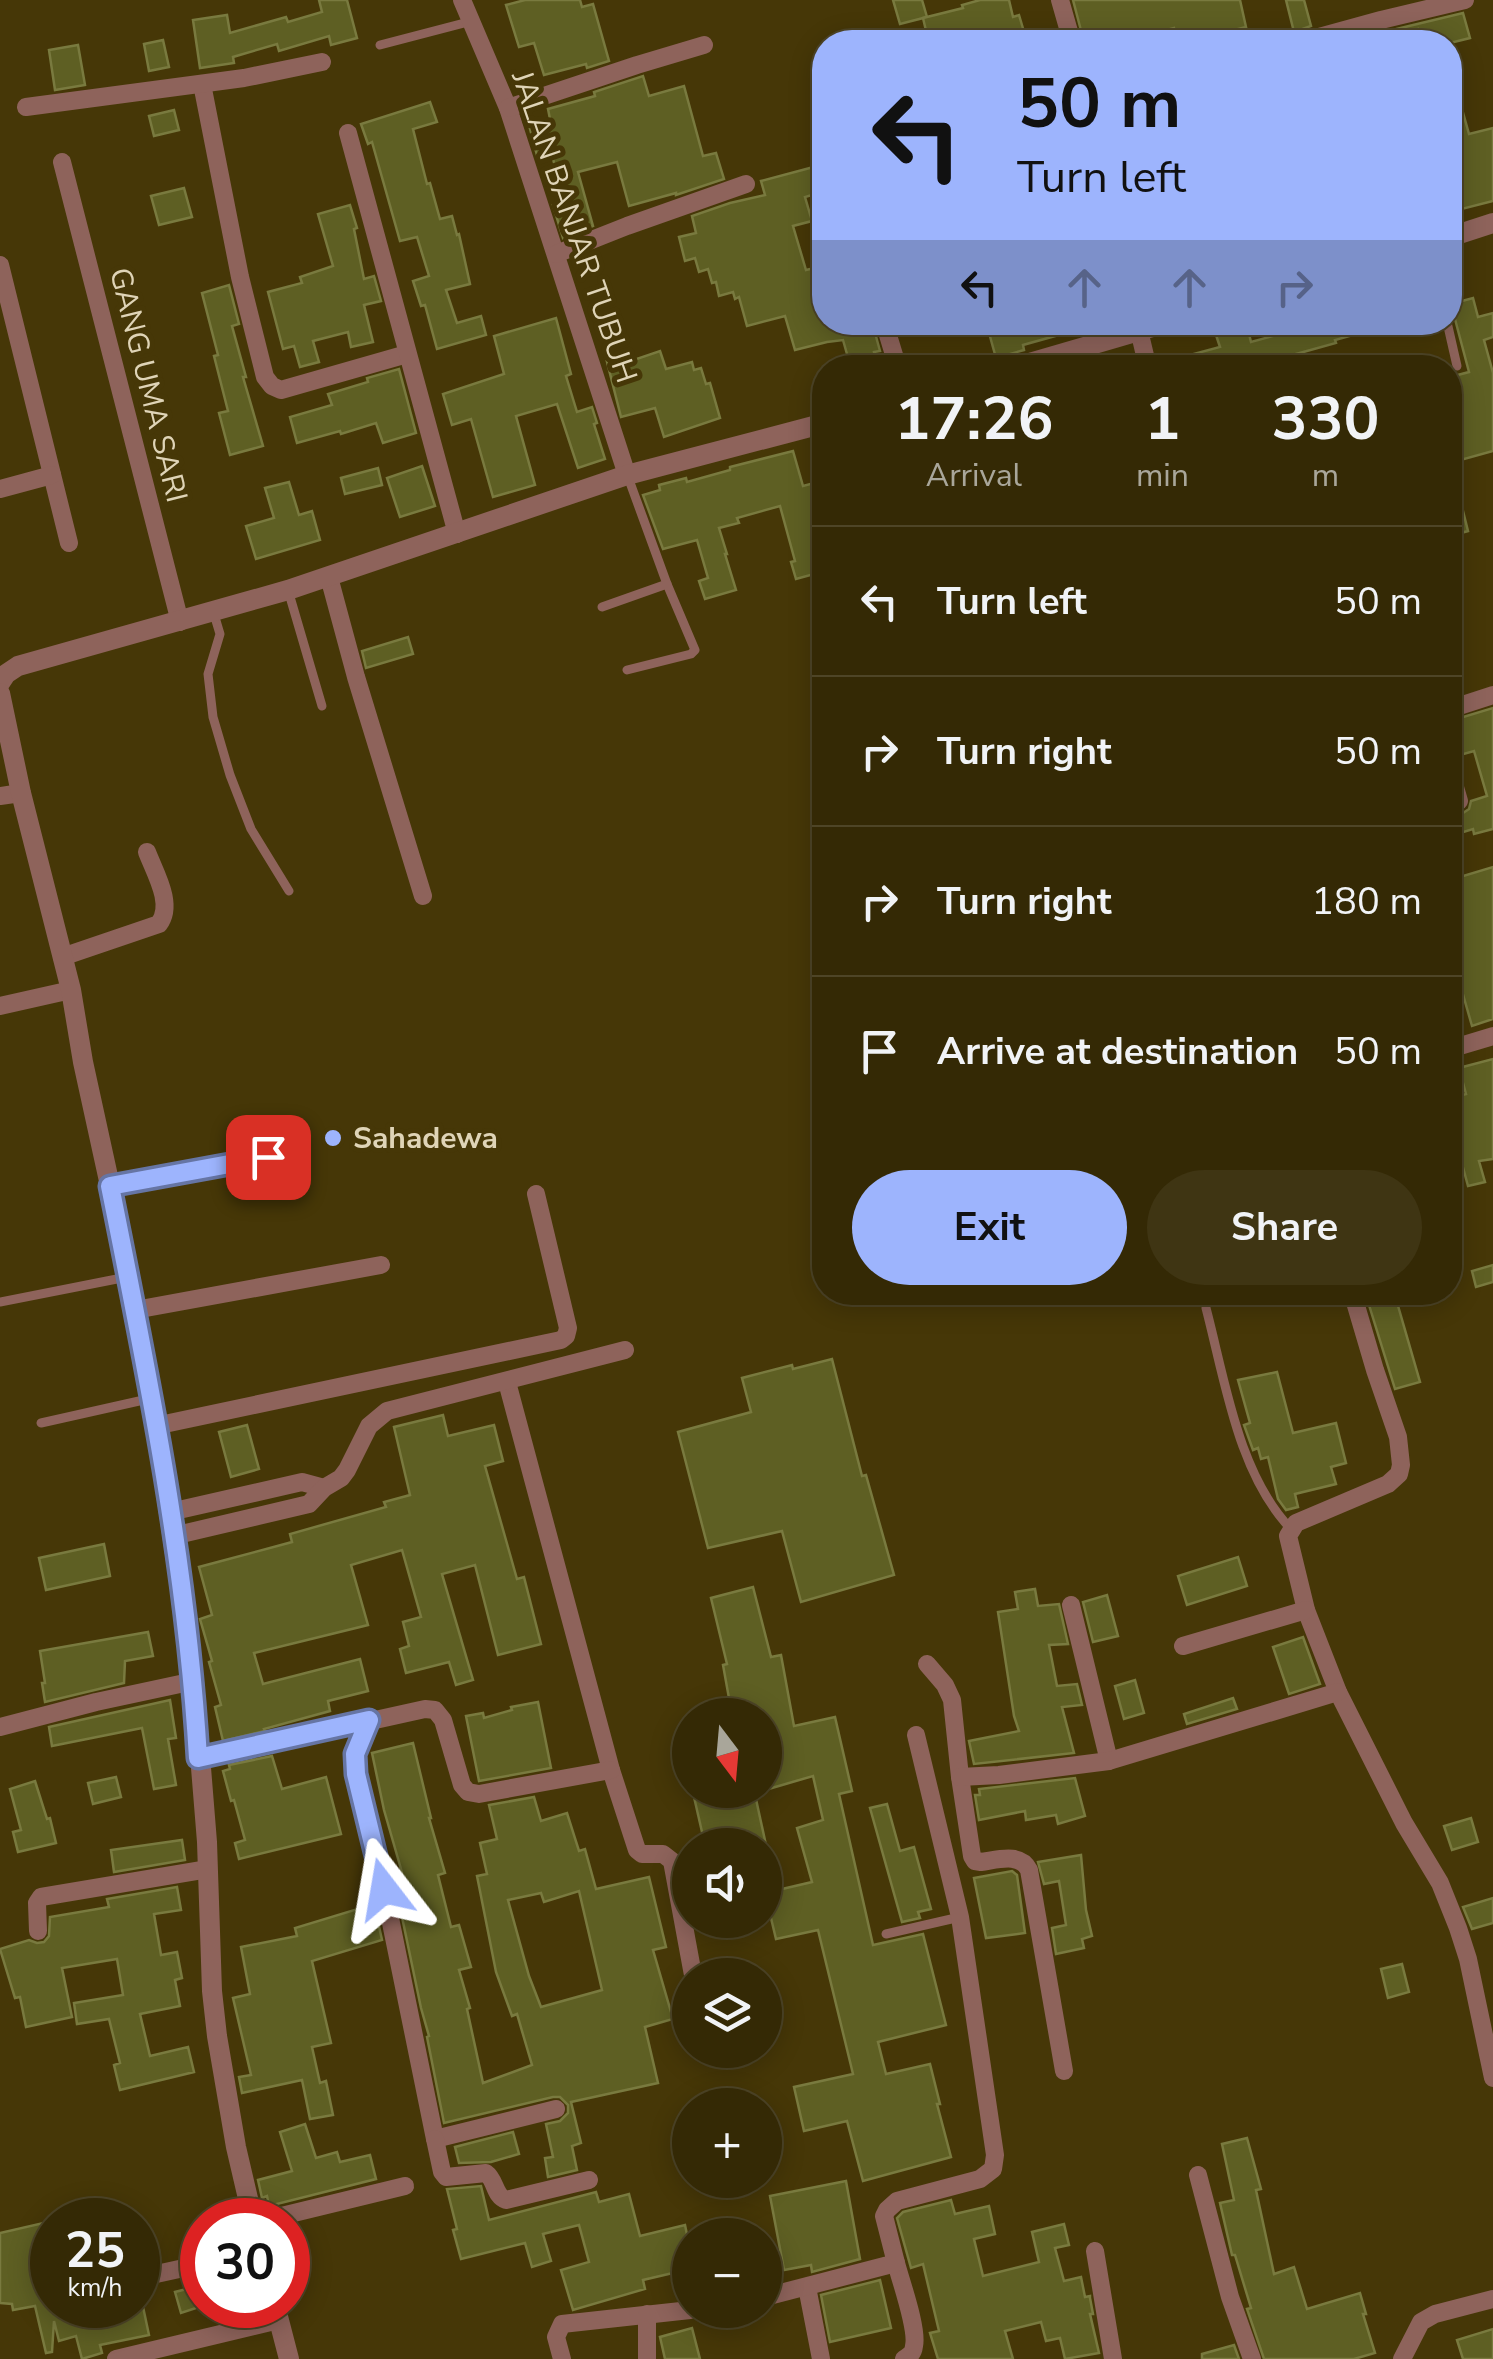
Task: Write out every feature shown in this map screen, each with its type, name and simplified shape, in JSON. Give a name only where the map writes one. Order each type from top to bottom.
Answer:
[{"type":"street","name":"JALAN BANJAR TUBUH","points":[[463,0],[508,108],[627,475]]},
{"type":"street","points":[[1060,0],[1069,30]]},
{"type":"street","points":[[1344,30],[1465,0]]},
{"type":"street","points":[[508,108],[704,45]]},
{"type":"street","points":[[26,107],[202,84],[322,62]]},
{"type":"street","points":[[202,84],[240,277],[265,378],[281,390],[407,354]]},
{"type":"street","points":[[348,133],[458,534]]},
{"type":"street","name":"GANG UMA SARI","points":[[62,162],[180,622]]},
{"type":"street","points":[[556,254],[746,184]]},
{"type":"street","points":[[1462,233],[1493,223]]},
{"type":"street","points":[[0,265],[69,543]]},
{"type":"street","points":[[1052,355],[1113,335]]},
{"type":"street","points":[[0,683],[18,666],[288,590],[627,475],[812,426]]},
{"type":"street","points":[[0,489],[52,475]]},
{"type":"street","points":[[329,577],[423,896]]},
{"type":"street","points":[[0,693],[10,795],[71,990],[130,1277],[170,1512],[194,1680],[217,2036],[248,2198]]},
{"type":"street","points":[[1462,705],[1493,695]]},
{"type":"street","points":[[62,957],[160,924],[166,916],[165,902],[147,852]]},
{"type":"street","points":[[0,1006],[71,990]]},
{"type":"street","points":[[1462,1045],[1493,1036]]},
{"type":"street","points":[[155,1426],[561,1340],[568,1328],[536,1194]]},
{"type":"street","points":[[134,1310],[381,1265]]},
{"type":"street","points":[[1356,1305],[1398,1437],[1402,1465],[1388,1484],[1296,1523],[1288,1536],[1306,1610],[1338,1692],[1404,1823],[1440,1884],[1458,1928],[1493,2078]]},
{"type":"street","points":[[173,1536],[309,1504],[341,1478],[368,1426],[387,1410],[626,1350]]},
{"type":"street","points":[[507,1382],[611,1770],[637,1850],[642,1854],[664,1854],[672,1861],[690,1958]]},
{"type":"street","points":[[170,1512],[302,1482],[324,1488]]},
{"type":"street","points":[[1071,1606],[1109,1761]]},
{"type":"street","points":[[1183,1646],[1306,1610]]},
{"type":"street","points":[[927,1664],[952,1700],[975,1861],[1019,1858],[1030,1870],[1064,2071]]},
{"type":"street","points":[[0,1727],[194,1680]]},
{"type":"street","points":[[960,1777],[1000,1776],[1109,1761],[1338,1692]]},
{"type":"street","points":[[198,1758],[425,1709],[435,1710],[443,1720],[462,1785],[468,1792],[479,1794],[611,1770]]},
{"type":"street","points":[[369,1720],[355,1754],[356,1774],[442,2172],[446,2177],[486,2173],[502,2199],[510,2200],[589,2180]]},
{"type":"street","points":[[904,2359],[912,2353],[914,2330],[884,2216],[897,2201],[980,2179],[994,2169],[995,2155],[960,1917],[916,1735]]},
{"type":"street","points":[[38,1930],[37,1904],[41,1897],[208,1868]]},
{"type":"street","points":[[434,2140],[556,2108]]},
{"type":"street","points":[[1198,2174],[1230,2297],[1252,2359]]},
{"type":"street","points":[[310,2209],[406,2186]]},
{"type":"street","points":[[1095,2251],[1113,2359]]},
{"type":"street","points":[[782,2293],[896,2264]]},
{"type":"street","points":[[808,2287],[821,2359]]},
{"type":"street","points":[[1402,2359],[1421,2322],[1434,2314],[1493,2299]]},
{"type":"street","points":[[562,2359],[556,2338],[562,2324],[672,2312]]},
{"type":"street","points":[[647,2314],[647,2359]]},
{"type":"street","points":[[116,2359],[222,2328]]},
{"type":"street","points":[[281,2328],[289,2359]]},
{"type":"lane","points":[[380,45],[472,21]]},
{"type":"lane","points":[[627,475],[695,650],[627,670]]},
{"type":"lane","points":[[602,607],[667,584]]},
{"type":"lane","points":[[288,590],[322,706]]},
{"type":"lane","points":[[214,612],[220,634],[208,674],[213,717],[251,829],[289,890]]},
{"type":"lane","points":[[110,1186],[268,1157]]},
{"type":"lane","points":[[0,1302],[130,1277]]},
{"type":"lane","points":[[1206,1308],[1246,1456],[1275,1510],[1292,1528]]},
{"type":"lane","points":[[41,1423],[150,1399]]},
{"type":"lane","points":[[886,1934],[960,1917]]},
{"type":"building","points":[[319,0],[347,0],[357,38],[331,45],[329,36],[279,51],[277,44],[233,57],[234,63],[200,68],[193,20],[227,15],[230,33],[286,17],[288,22],[322,12]]},
{"type":"building","points":[[525,0],[580,0],[582,7],[593,4],[609,61],[544,75],[534,43],[519,47],[506,5]]},
{"type":"building","points":[[893,0],[922,0],[927,17],[900,24]]},
{"type":"building","points":[[980,0],[1009,0],[1013,17],[1019,15],[1023,30],[926,30],[923,18],[963,8],[962,5]]},
{"type":"building","points":[[1073,0],[1240,0],[1246,27],[1234,30],[1081,30]]},
{"type":"building","points":[[1286,0],[1304,0],[1311,26],[1294,30]]},
{"type":"building","points":[[1463,13],[1470,38],[1462,40],[1462,30],[1392,30]]},
{"type":"building","points":[[163,40],[169,67],[149,71],[144,44]]},
{"type":"building","points":[[78,45],[85,85],[55,90],[49,50]]},
{"type":"building","points":[[643,76],[649,96],[684,86],[703,156],[716,153],[724,179],[629,206],[617,162],[578,172],[593,226],[563,238],[553,205],[564,202],[552,155],[538,159],[529,125],[550,119],[548,109],[595,96],[594,92]]},
{"type":"building","points":[[430,102],[437,122],[413,129],[440,219],[452,216],[459,234],[470,284],[446,290],[457,323],[481,316],[486,335],[437,349],[425,305],[421,306],[413,281],[429,276],[417,237],[400,241],[372,142],[368,144],[361,124]]},
{"type":"building","points":[[1462,109],[1469,134],[1493,128],[1493,201],[1462,209]]},
{"type":"building","points":[[174,110],[179,130],[154,136],[149,116]]},
{"type":"building","points":[[812,167],[812,195],[805,197],[812,221],[793,226],[806,270],[812,269],[812,335],[876,335],[880,351],[875,355],[847,355],[843,340],[795,350],[785,316],[747,326],[739,297],[735,299],[733,292],[719,296],[708,269],[699,272],[695,258],[685,261],[679,237],[696,233],[692,216],[765,195],[761,181]]},
{"type":"building","points":[[184,188],[192,217],[159,225],[151,196]]},
{"type":"building","points":[[350,205],[364,279],[374,276],[381,301],[364,305],[373,342],[351,347],[348,332],[313,341],[319,362],[300,367],[294,346],[283,349],[268,292],[302,283],[300,277],[333,266],[318,214]]},
{"type":"building","points":[[229,285],[239,324],[232,326],[263,446],[230,455],[219,413],[228,411],[202,293]]},
{"type":"building","points":[[1473,298],[1478,317],[1493,313],[1493,337],[1484,340],[1493,373],[1493,451],[1462,460],[1462,374],[1469,372],[1459,335],[1462,301]]},
{"type":"building","points":[[556,318],[577,412],[592,407],[605,459],[578,468],[557,404],[516,416],[535,485],[493,497],[471,419],[452,425],[443,394],[504,374],[494,336]]},
{"type":"building","points":[[990,335],[1059,335],[1023,345],[1024,350],[995,355]]},
{"type":"building","points":[[1216,335],[1249,335],[1251,342],[1277,335],[1353,335],[1293,355],[1190,355],[1220,347]]},
{"type":"building","points":[[660,351],[666,369],[692,362],[694,370],[701,368],[706,384],[710,383],[720,418],[664,437],[655,408],[621,417],[606,358],[628,352],[631,361]]},
{"type":"building","points":[[399,369],[416,433],[383,443],[376,423],[297,443],[290,417],[332,405],[328,394]]},
{"type":"building","points":[[793,451],[803,486],[812,484],[812,575],[796,579],[780,506],[737,518],[739,523],[719,528],[736,590],[705,599],[699,581],[708,578],[697,540],[663,549],[643,495],[660,490],[659,485],[686,478],[687,482]]},
{"type":"building","points":[[422,466],[435,506],[400,517],[387,478]]},
{"type":"building","points":[[378,468],[382,485],[345,494],[341,478]]},
{"type":"building","points":[[289,482],[299,515],[312,511],[320,540],[256,559],[246,526],[274,518],[265,488]]},
{"type":"building","points":[[1462,507],[1468,531],[1462,533]]},
{"type":"building","points":[[408,637],[413,654],[366,668],[362,651]]},
{"type":"building","points":[[1493,708],[1493,829],[1474,834],[1473,829],[1462,832],[1462,813],[1469,809],[1471,801],[1487,796],[1474,751],[1462,754],[1462,717]]},
{"type":"building","points":[[1493,867],[1493,1019],[1472,1026],[1462,991],[1462,876]]},
{"type":"building","points":[[1493,1059],[1493,1159],[1479,1161],[1485,1182],[1468,1186],[1462,1164],[1462,1095],[1466,1094],[1462,1067]]},
{"type":"building","points":[[1493,1265],[1493,1282],[1476,1287],[1472,1271]]},
{"type":"building","points":[[1369,1305],[1398,1305],[1420,1382],[1395,1389]]},
{"type":"building","points":[[832,1359],[862,1476],[866,1475],[894,1575],[801,1602],[782,1531],[708,1548],[678,1432],[751,1412],[742,1378]]},
{"type":"building","points":[[1277,1372],[1293,1433],[1336,1423],[1346,1463],[1331,1467],[1336,1484],[1295,1494],[1298,1507],[1286,1510],[1278,1499],[1268,1457],[1261,1459],[1258,1448],[1253,1450],[1244,1425],[1250,1423],[1238,1380]]},
{"type":"building","points":[[443,1415],[448,1436],[494,1425],[503,1461],[485,1466],[517,1579],[524,1577],[541,1644],[498,1655],[475,1565],[442,1574],[473,1680],[456,1685],[449,1662],[406,1673],[400,1649],[409,1646],[403,1622],[421,1617],[402,1550],[351,1565],[368,1625],[254,1653],[263,1684],[360,1659],[368,1691],[328,1701],[330,1711],[223,1741],[215,1707],[221,1705],[200,1619],[212,1615],[199,1567],[292,1542],[290,1534],[386,1507],[384,1502],[410,1495],[394,1427]]},
{"type":"building","points":[[247,1425],[259,1469],[231,1477],[219,1432]]},
{"type":"building","points":[[104,1544],[110,1576],[46,1590],[39,1558]]},
{"type":"building","points":[[1238,1557],[1247,1586],[1187,1605],[1178,1576]]},
{"type":"building","points":[[753,1587],[771,1657],[781,1655],[794,1726],[835,1717],[852,1791],[839,1794],[873,1945],[923,1934],[946,2025],[878,2042],[886,2074],[930,2064],[951,2157],[863,2181],[847,2121],[804,2131],[794,2087],[853,2074],[818,1930],[782,1938],[782,1889],[812,1882],[797,1828],[823,1820],[813,1776],[782,1785],[782,1698],[729,1698],[723,1665],[727,1664],[711,1598]]},
{"type":"building","points":[[1035,1589],[1038,1606],[1059,1604],[1068,1644],[1049,1645],[1057,1686],[1077,1684],[1082,1705],[1062,1707],[1074,1753],[974,1764],[969,1741],[1019,1731],[998,1612],[1018,1609],[1015,1592]]},
{"type":"building","points":[[1107,1595],[1118,1636],[1093,1642],[1083,1602]]},
{"type":"building","points":[[148,1632],[153,1656],[125,1661],[124,1683],[45,1702],[40,1651]]},
{"type":"building","points":[[1303,1637],[1320,1684],[1289,1694],[1273,1647]]},
{"type":"building","points":[[1135,1680],[1144,1713],[1124,1719],[1115,1686]]},
{"type":"building","points":[[1233,1698],[1237,1709],[1187,1724],[1184,1714]]},
{"type":"building","points":[[170,1700],[176,1738],[168,1739],[176,1785],[154,1789],[142,1728],[52,1746],[49,1727]]},
{"type":"building","points":[[538,1702],[551,1768],[479,1781],[466,1716],[483,1713],[484,1718]]},
{"type":"building","points":[[413,1743],[445,1873],[438,1875],[451,1927],[459,1925],[471,1967],[459,1970],[483,2083],[532,2065],[517,2014],[512,2016],[496,1972],[477,1876],[487,1874],[480,1843],[497,1839],[489,1805],[534,1797],[541,1821],[567,1813],[579,1851],[585,1849],[596,1889],[649,1877],[666,1947],[653,1950],[672,2016],[672,2019],[645,2027],[658,2083],[571,2102],[581,2143],[572,2146],[577,2170],[548,2177],[545,2158],[553,2157],[546,2124],[560,2121],[568,2113],[568,2105],[560,2097],[444,2123],[397,1893],[407,1890],[372,1753]],"holes":[[[579,1891],[602,1990],[541,2007],[508,1900],[541,1893],[544,1902]]]},
{"type":"building","points":[[272,1756],[282,1789],[326,1777],[341,1834],[239,1859],[235,1843],[245,1840],[223,1771],[230,1769],[229,1765]]},
{"type":"building","points":[[116,1777],[121,1797],[93,1804],[88,1783]]},
{"type":"building","points":[[1075,1778],[1085,1816],[1058,1824],[1056,1815],[1026,1820],[1025,1811],[979,1820],[975,1795],[980,1795],[979,1789]]},
{"type":"building","points":[[35,1781],[56,1843],[18,1852],[13,1832],[21,1830],[10,1789]]},
{"type":"building","points":[[887,1804],[900,1851],[914,1847],[931,1909],[918,1912],[920,1918],[902,1922],[870,1808]]},
{"type":"building","points":[[697,1808],[758,1808],[762,1828],[701,1828]]},
{"type":"building","points":[[1471,1818],[1478,1842],[1452,1850],[1444,1826]]},
{"type":"building","points":[[182,1840],[185,1860],[114,1872],[111,1850]]},
{"type":"building","points":[[1081,1855],[1092,1936],[1082,1939],[1084,1948],[1056,1954],[1052,1928],[1066,1925],[1059,1881],[1044,1884],[1038,1862]]},
{"type":"building","points":[[1012,1871],[1017,1875],[1025,1933],[986,1938],[974,1878]]},
{"type":"building","points":[[177,1887],[181,1910],[154,1914],[161,1955],[177,1952],[182,1978],[175,1980],[180,2006],[140,2014],[150,2056],[188,2047],[194,2072],[120,2090],[114,2065],[120,2063],[109,2019],[77,2024],[74,2003],[123,1995],[117,1959],[62,1968],[72,2017],[26,2027],[20,1997],[15,1998],[0,1949],[29,1940],[44,1942],[49,1936],[50,1917],[109,1907],[107,1899]]},
{"type":"building","points":[[1493,1898],[1493,1923],[1472,1929],[1463,1907]]},
{"type":"building","points":[[374,1904],[382,1940],[312,1961],[331,2043],[312,2047],[320,2083],[326,2081],[333,2115],[310,2119],[302,2080],[242,2093],[239,2077],[251,2075],[233,1998],[250,1994],[241,1947],[297,1936],[295,1928]]},
{"type":"building","points":[[1402,1964],[1409,1992],[1388,1998],[1381,1969]]},
{"type":"building","points":[[305,2124],[316,2158],[337,2152],[340,2162],[370,2155],[376,2179],[301,2198],[262,2198],[258,2180],[292,2171],[280,2132]]},
{"type":"building","points":[[513,2132],[519,2154],[491,2162],[459,2163],[455,2147]]},
{"type":"building","points":[[1247,2138],[1261,2189],[1256,2190],[1274,2274],[1294,2267],[1307,2309],[1360,2293],[1375,2353],[1354,2359],[1264,2359],[1220,2203],[1234,2200],[1222,2144]]},
{"type":"building","points":[[846,2181],[860,2259],[812,2272],[811,2265],[784,2270],[782,2218],[774,2218],[770,2198],[782,2198],[782,2194]]},
{"type":"building","points":[[481,2186],[489,2220],[596,2192],[599,2202],[629,2194],[640,2236],[672,2228],[672,2273],[643,2280],[645,2289],[573,2310],[561,2270],[589,2262],[579,2225],[543,2234],[551,2261],[532,2267],[525,2243],[461,2259],[447,2189]]},
{"type":"building","points":[[951,2200],[955,2214],[989,2206],[995,2234],[974,2239],[983,2276],[1039,2262],[1032,2232],[1064,2224],[1069,2245],[1055,2248],[1064,2281],[1081,2277],[1085,2297],[1090,2296],[1099,2353],[1065,2359],[1060,2338],[1046,2341],[1041,2322],[1005,2331],[1013,2359],[938,2359],[930,2333],[939,2331],[923,2264],[911,2268],[897,2218],[903,2212]]},
{"type":"building","points":[[30,2226],[30,2307],[13,2310],[12,2304],[0,2303],[0,2233]]},
{"type":"building","points":[[880,2280],[891,2328],[830,2342],[821,2295]]},
{"type":"building","points":[[40,2328],[54,2328],[52,2352],[46,2353]]},
{"type":"building","points":[[56,2328],[148,2328],[149,2335],[100,2345],[102,2353],[82,2359],[76,2336],[59,2341]]},
{"type":"building","points":[[692,2328],[700,2359],[665,2359],[660,2337]]},
{"type":"building","points":[[1493,2329],[1493,2359],[1463,2359],[1457,2340]]},
{"type":"building","points":[[1234,2345],[1239,2359],[1202,2359],[1202,2354]]},
{"type":"place","name":"Sahadewa","points":[[333,1138]]},
{"type":"route","points":[[268,1157],[110,1186],[130,1277],[170,1512],[194,1680],[198,1758],[369,1720],[355,1754],[356,1774],[384,1889]]}]
